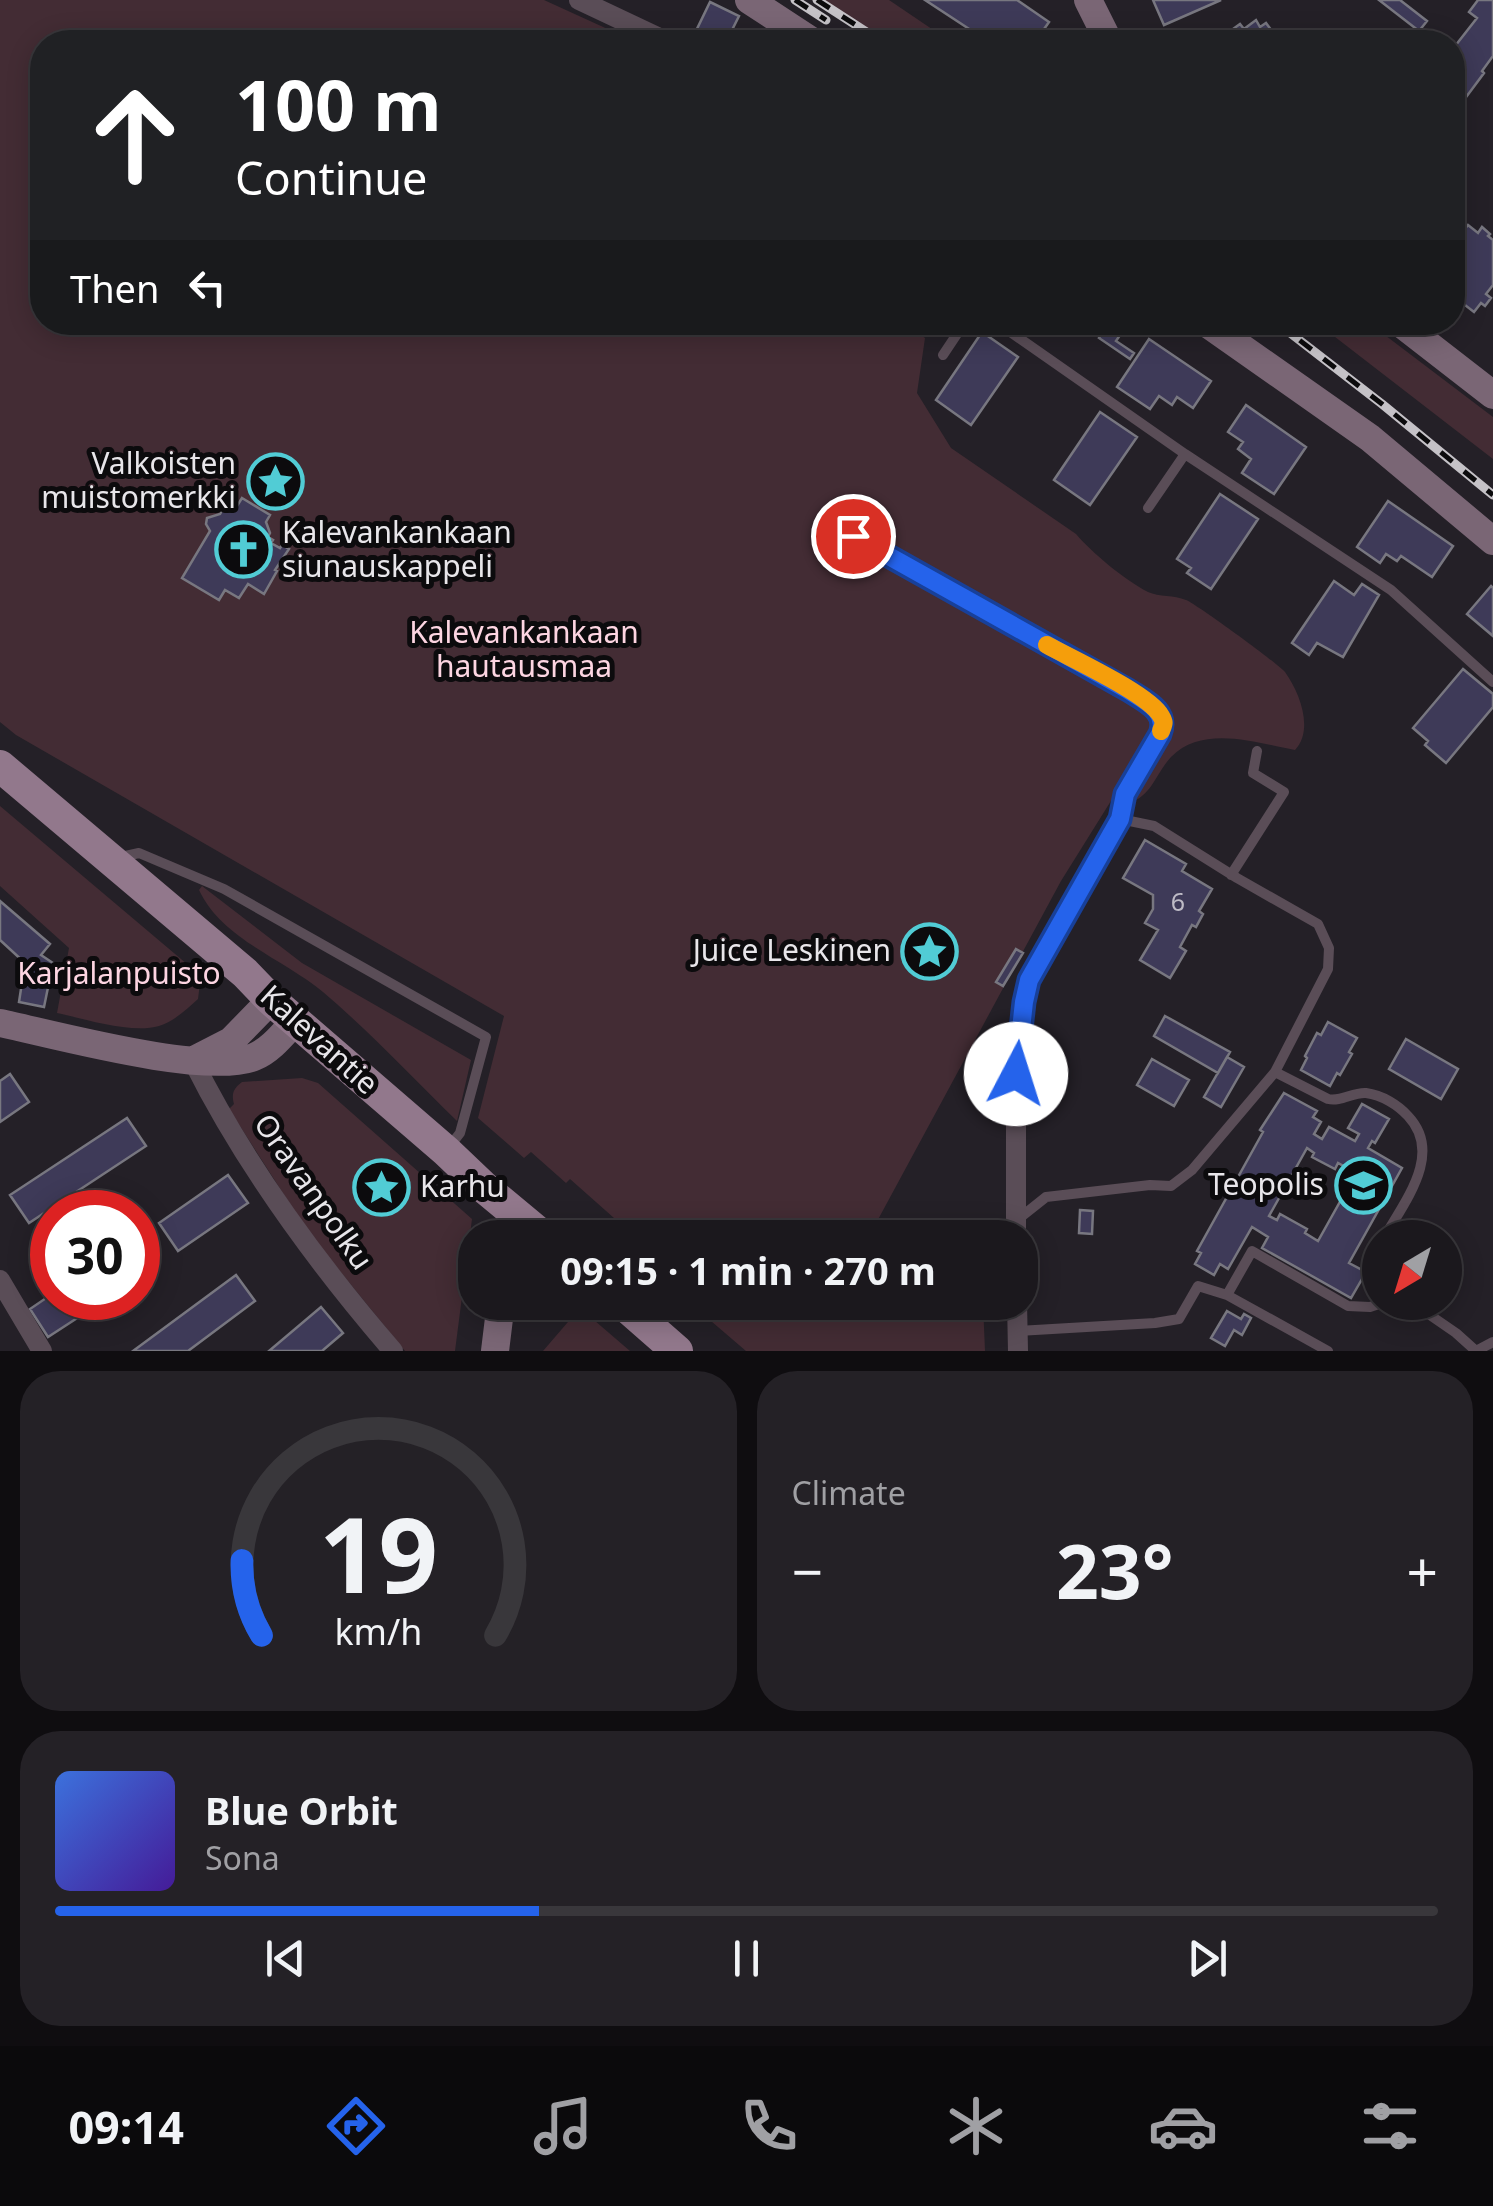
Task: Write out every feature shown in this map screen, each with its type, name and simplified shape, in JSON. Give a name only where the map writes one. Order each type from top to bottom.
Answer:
[{"type":"main road","name":"Kalevantie","points":[[0,766],[245,973],[283,1011],[446,1151],[516,1220]]},
{"type":"main road","points":[[642,1320],[677,1351]]},
{"type":"street","points":[[579,0],[643,30]]},
{"type":"street","points":[[748,0],[794,30]]},
{"type":"street","points":[[1088,0],[1103,30]]},
{"type":"street","points":[[1224,335],[1384,448],[1493,541]]},
{"type":"street","points":[[1416,335],[1493,395]]},
{"type":"street","points":[[1016,1220],[1016,1074],[1026,990],[1120,819]]},
{"type":"street","points":[[0,1023],[193,1061],[283,1011]]},
{"type":"street","name":"Oravanpolku","points":[[193,1061],[274,1194],[392,1351]]},
{"type":"street","points":[[0,1280],[42,1351]]},
{"type":"street","points":[[495,1351],[499,1320]]},
{"type":"lane","points":[[943,355],[957,335]]},
{"type":"lane","points":[[1015,335],[1391,590],[1493,682]]},
{"type":"lane","points":[[1148,508],[1185,454]]},
{"type":"lane","points":[[853,536],[1154,707],[1164,724],[1125,794],[1120,819],[1154,826],[1318,924],[1329,948],[1328,969],[1274,1072],[1192,1170],[1170,1186],[1150,1184],[1046,1198],[1025,1220]]},
{"type":"lane","points":[[1232,875],[1284,792],[1253,773],[1258,751]]},
{"type":"lane","points":[[109,860],[139,853],[224,889],[486,1037],[460,1133],[446,1151]]},
{"type":"lane","points":[[1274,1072],[1328,1099],[1336,1101],[1366,1094],[1396,1104],[1418,1129],[1424,1150],[1419,1175],[1394,1220]]},
{"type":"lane","points":[[1226,1296],[1252,1252],[1348,1306],[1362,1307]]},
{"type":"lane","points":[[1018,1341],[1179,1318],[1198,1286],[1226,1296],[1328,1351]]},
{"type":"lane","points":[[1436,1320],[1476,1351],[1493,1342]]},
{"type":"green space","name":"Kalevankankaan hautausmaa","points":[[0,0],[544,0],[610,30],[30,30],[30,335],[921,335],[925,338],[917,393],[951,448],[1076,534],[1130,581],[1152,594],[1193,604],[1254,647],[1285,672],[1296,690],[1304,722],[1301,742],[1295,750],[1248,740],[1199,741],[1171,757],[1137,800],[1129,803],[1114,796],[1061,881],[878,1220],[613,1220],[570,1179],[566,1183],[531,1152],[524,1158],[478,1118],[504,1016],[16,735],[0,722]]},
{"type":"green space","points":[[821,0],[889,0],[933,30],[867,30]]},
{"type":"green space","points":[[1333,335],[1385,335],[1493,417],[1493,459]]},
{"type":"green space","name":"Karjalanpuisto","points":[[0,806],[194,970],[200,983],[198,999],[169,1022],[148,1028],[108,1025],[57,1013],[69,948],[0,886]]},
{"type":"green space","points":[[202,886],[302,963],[471,1060],[457,1121],[323,992],[222,922],[199,890]]},
{"type":"green space","points":[[302,1078],[318,1083],[472,1219],[458,1220],[459,1320],[455,1351],[405,1351],[308,1232],[229,1109],[234,1104],[234,1091],[242,1082]]},
{"type":"green space","points":[[570,1320],[594,1320],[630,1351],[543,1351]]},
{"type":"green space","points":[[710,1320],[984,1320],[985,1351],[746,1351]]},
{"type":"building","points":[[925,0],[1017,0],[1049,22],[1043,30],[971,30]]},
{"type":"building","points":[[1153,0],[1221,0],[1164,25]]},
{"type":"building","points":[[1379,0],[1400,0],[1427,21],[1418,30]]},
{"type":"building","points":[[1478,0],[1493,0],[1493,56],[1465,99],[1465,33],[1477,18],[1469,12]]},
{"type":"building","points":[[710,2],[739,16],[732,30],[696,30]]},
{"type":"building","points":[[1256,20],[1260,27],[1266,23],[1271,30],[1232,30],[1240,24],[1244,29]]},
{"type":"building","points":[[1468,225],[1478,233],[1482,227],[1493,240],[1493,285],[1486,294],[1491,298],[1474,312],[1465,305]]},
{"type":"building","points":[[980,335],[986,335],[1018,357],[971,425],[936,400]]},
{"type":"building","points":[[1120,335],[1116,341],[1134,353],[1130,359],[1099,338]]},
{"type":"building","points":[[1149,339],[1211,381],[1193,408],[1177,397],[1172,405],[1159,396],[1150,409],[1117,387]]},
{"type":"building","points":[[1246,405],[1306,447],[1274,494],[1242,473],[1251,459],[1238,449],[1243,442],[1228,432]]},
{"type":"building","points":[[1100,412],[1137,437],[1090,505],[1054,480]]},
{"type":"building","points":[[1220,494],[1258,519],[1211,589],[1187,573],[1191,568],[1177,559]]},
{"type":"building","name":"Kalevankankaan siunauskappeli","points":[[242,498],[270,515],[266,522],[271,543],[289,549],[264,594],[248,584],[239,598],[225,590],[219,600],[182,578],[210,531],[207,518],[220,514],[228,500],[237,506]]},
{"type":"building","points":[[1388,501],[1453,546],[1432,577],[1401,556],[1397,561],[1386,554],[1380,563],[1357,547]]},
{"type":"building","points":[[1334,581],[1354,595],[1362,584],[1379,595],[1343,657],[1317,643],[1309,655],[1292,643]]},
{"type":"building","points":[[1493,588],[1493,636],[1467,614]]},
{"type":"building","points":[[1463,669],[1493,694],[1493,707],[1446,763],[1413,728]]},
{"type":"building","points":[[1145,840],[1186,864],[1182,871],[1212,889],[1199,911],[1203,914],[1196,927],[1192,925],[1180,947],[1186,951],[1170,978],[1140,960],[1158,930],[1145,923],[1153,909],[1153,895],[1123,878]]},
{"type":"building","points":[[0,901],[50,944],[41,955],[53,963],[44,1007],[19,1002],[25,963],[0,940]]},
{"type":"building","points":[[1016,949],[1023,953],[1003,986],[996,982]]},
{"type":"building","points":[[1165,1016],[1230,1052],[1218,1073],[1154,1036]]},
{"type":"building","points":[[1328,1022],[1357,1038],[1349,1052],[1352,1054],[1330,1086],[1301,1070],[1317,1033],[1321,1035]]},
{"type":"building","points":[[1406,1039],[1458,1069],[1441,1099],[1389,1069]]},
{"type":"building","points":[[1227,1057],[1244,1067],[1221,1107],[1204,1097]]},
{"type":"building","points":[[1152,1059],[1189,1080],[1174,1106],[1137,1085]]},
{"type":"building","points":[[10,1074],[29,1102],[0,1122],[0,1081]]},
{"type":"building","points":[[1284,1093],[1317,1111],[1313,1117],[1321,1122],[1314,1134],[1322,1139],[1329,1127],[1355,1141],[1359,1134],[1348,1128],[1362,1104],[1389,1119],[1368,1148],[1402,1168],[1373,1220],[1362,1220],[1362,1240],[1349,1263],[1362,1270],[1362,1279],[1351,1298],[1262,1248],[1268,1237],[1252,1227],[1228,1269],[1220,1264],[1214,1275],[1195,1264],[1201,1253],[1197,1251],[1263,1132],[1260,1130]],"holes":[[[1307,1148],[1314,1153],[1312,1157],[1335,1169],[1338,1163],[1356,1173],[1318,1241],[1305,1233],[1307,1229],[1280,1214],[1277,1220],[1269,1216]]]},
{"type":"building","points":[[127,1118],[146,1146],[79,1190],[30,1190],[29,1223],[10,1195]]},
{"type":"building","points":[[228,1175],[248,1203],[178,1251],[160,1222]]},
{"type":"building","points":[[1080,1210],[1093,1211],[1092,1234],[1079,1233]]},
{"type":"building","points":[[236,1275],[255,1301],[188,1351],[133,1351]]},
{"type":"building","points":[[321,1307],[343,1333],[322,1351],[269,1351]]},
{"type":"building","points":[[1227,1311],[1241,1319],[1244,1314],[1251,1318],[1242,1335],[1234,1330],[1225,1346],[1211,1338]]},
{"type":"building","points":[[37,1320],[74,1320],[48,1337]]},
{"type":"railway","points":[[795,0],[826,20]]},
{"type":"railway","points":[[817,0],[863,30]]},
{"type":"railway","points":[[1293,335],[1493,495]]},
{"type":"slow traffic","points":[[1047,645],[1154,707],[1162,717],[1161,731]]},
{"type":"place","name":"Valkoisten muistomerkki","points":[[275,481]]},
{"type":"place","name":"Kalevankankaan siunauskappeli","points":[[243,550]]},
{"type":"place","name":"Juice Leskinen","points":[[930,951]]},
{"type":"place","name":"Teopolis","points":[[1363,1185]]},
{"type":"place","name":"Karhu","points":[[381,1187]]},
{"type":"route","points":[[853,536],[1128,690],[1162,717],[1160,734],[1125,794],[1120,819],[1029,980],[1016,1074]]}]
